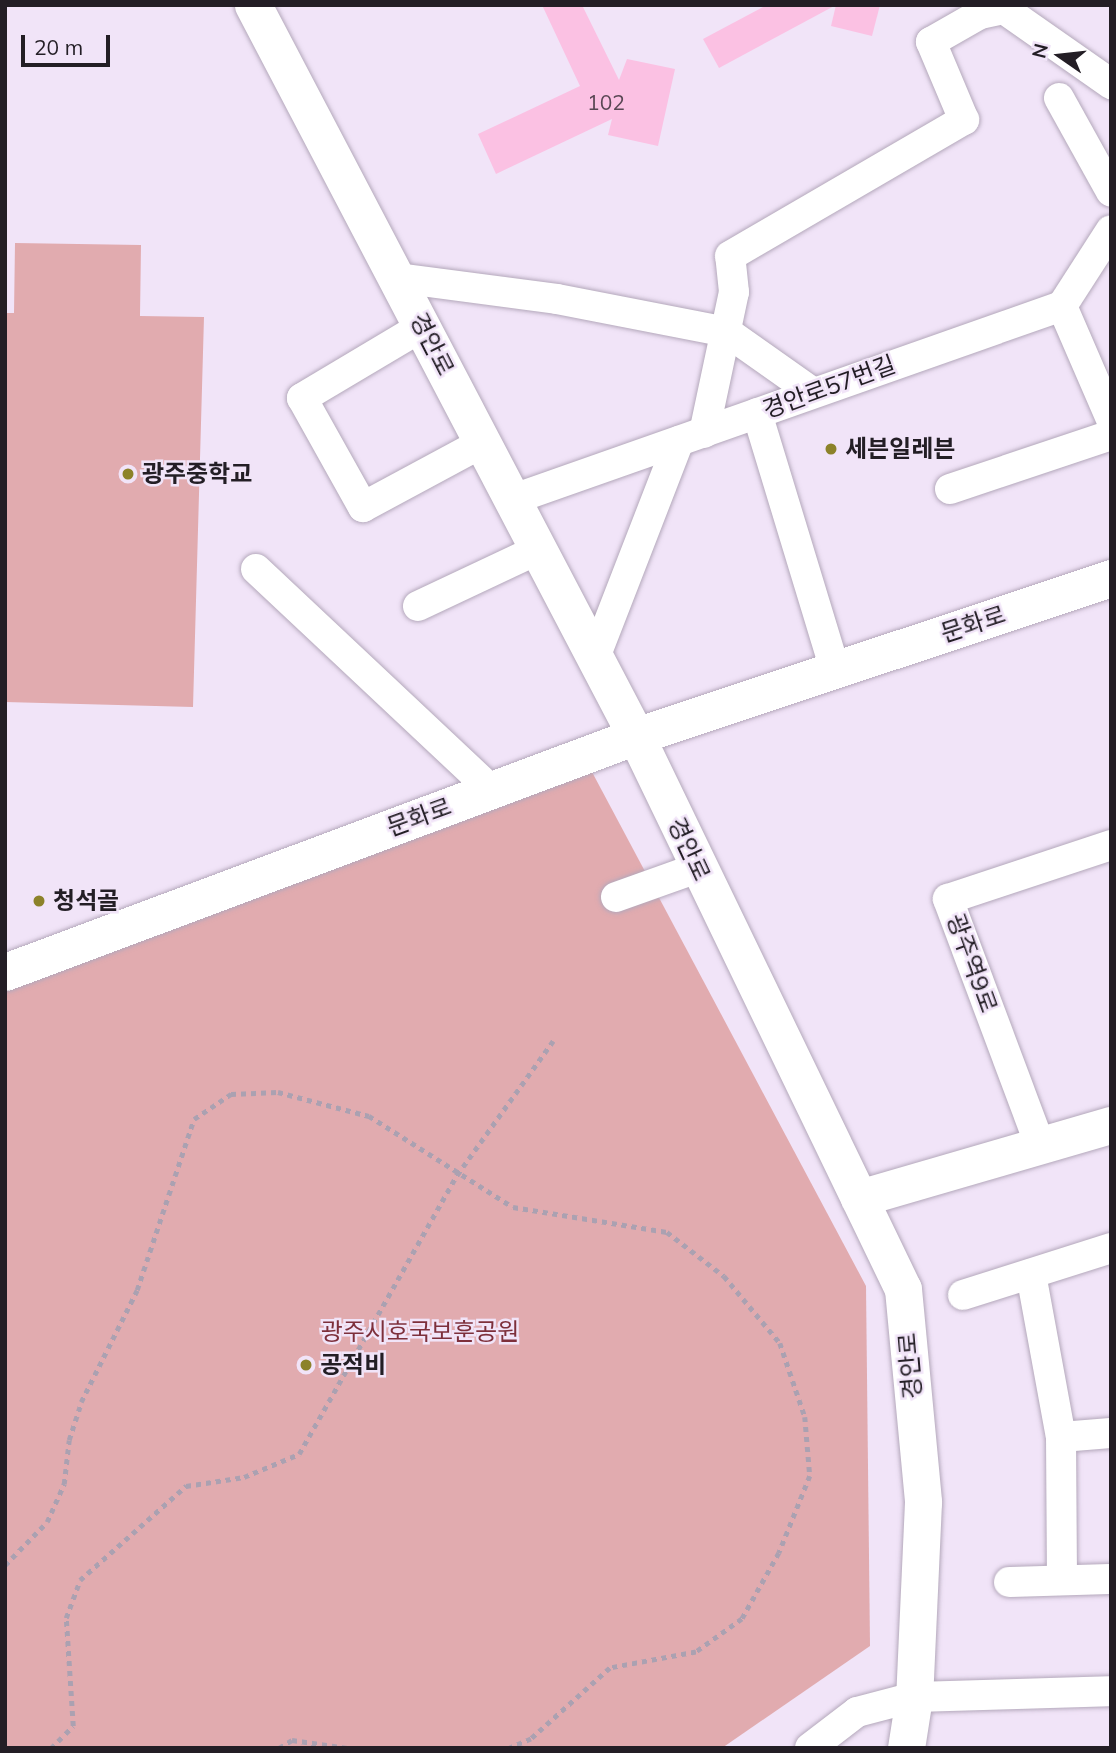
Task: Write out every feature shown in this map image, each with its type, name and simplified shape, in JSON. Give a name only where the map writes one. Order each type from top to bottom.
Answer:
[{"type":"street","name":"경안로","points":[[254,5],[636,736],[697,868],[903,1289],[923,1502],[914,1697],[906,1748]]},
{"type":"street","points":[[594,660],[691,437],[727,332],[734,292],[730,256],[964,120],[931,42],[980,14],[1004,9],[1111,84]]},
{"type":"street","points":[[1059,98],[1111,192]]},
{"type":"street","points":[[1111,230],[1062,306],[1111,418]]},
{"type":"street","points":[[398,278],[557,299],[727,332],[812,392]]},
{"type":"street","name":"경안로57번길","points":[[511,500],[1062,306]]},
{"type":"street","points":[[423,326],[302,398],[363,508],[482,443]]},
{"type":"street","points":[[757,413],[835,669]]},
{"type":"street","points":[[950,489],[1111,435]]},
{"type":"street","points":[[418,606],[537,550]]},
{"type":"street","points":[[256,569],[491,790]]},
{"type":"street","name":"문화로","points":[[5,972],[636,736],[1111,578]]},
{"type":"street","name":"광주역9로","points":[[1041,1148],[948,899],[1111,845]]},
{"type":"street","points":[[616,897],[697,868]]},
{"type":"street","points":[[859,1198],[1041,1148],[1111,1125]]},
{"type":"street","points":[[963,1295],[1111,1248]]},
{"type":"street","points":[[1031,1274],[1061,1437],[1062,1580]]},
{"type":"street","points":[[1061,1437],[1111,1433]]},
{"type":"street","points":[[1009,1582],[1111,1579]]},
{"type":"street","points":[[813,1747],[857,1712],[914,1697],[1111,1691]]},
{"type":"path","points":[[51,1748],[73,1726],[66,1618],[80,1580],[186,1486],[244,1478],[299,1454],[457,1175],[553,1041]]},
{"type":"path","points":[[5,1564],[47,1522],[64,1484],[69,1440],[81,1402],[137,1290],[194,1119],[231,1094],[278,1092],[369,1116],[457,1175],[513,1207],[667,1232],[724,1276],[780,1343],[805,1417],[810,1476],[779,1553],[742,1619],[696,1652],[611,1668],[531,1739],[510,1748]]},
{"type":"path","points":[[279,1748],[292,1740],[347,1748]]},
{"type":"green space","points":[[15,243],[141,245],[140,316],[204,317],[193,707],[5,702],[5,313],[14,313]]},
{"type":"green space","name":"광주시호국보훈공원","points":[[584,757],[866,1286],[870,1646],[722,1748],[5,1748],[5,984]]},
{"type":"building","points":[[542,5],[582,5],[619,80],[627,59],[675,69],[658,146],[608,135],[612,119],[496,174],[478,134],[580,86]]},
{"type":"building","points":[[767,5],[836,5],[719,68],[703,39]]},
{"type":"building","points":[[836,5],[880,5],[872,36],[831,26]]},
{"type":"place","name":"세븐일레븐","points":[[831,449]]},
{"type":"place","name":"광주중학교","points":[[128,474]]},
{"type":"place","name":"청석골","points":[[39,901]]},
{"type":"place","name":"공적비","points":[[306,1365]]}]
